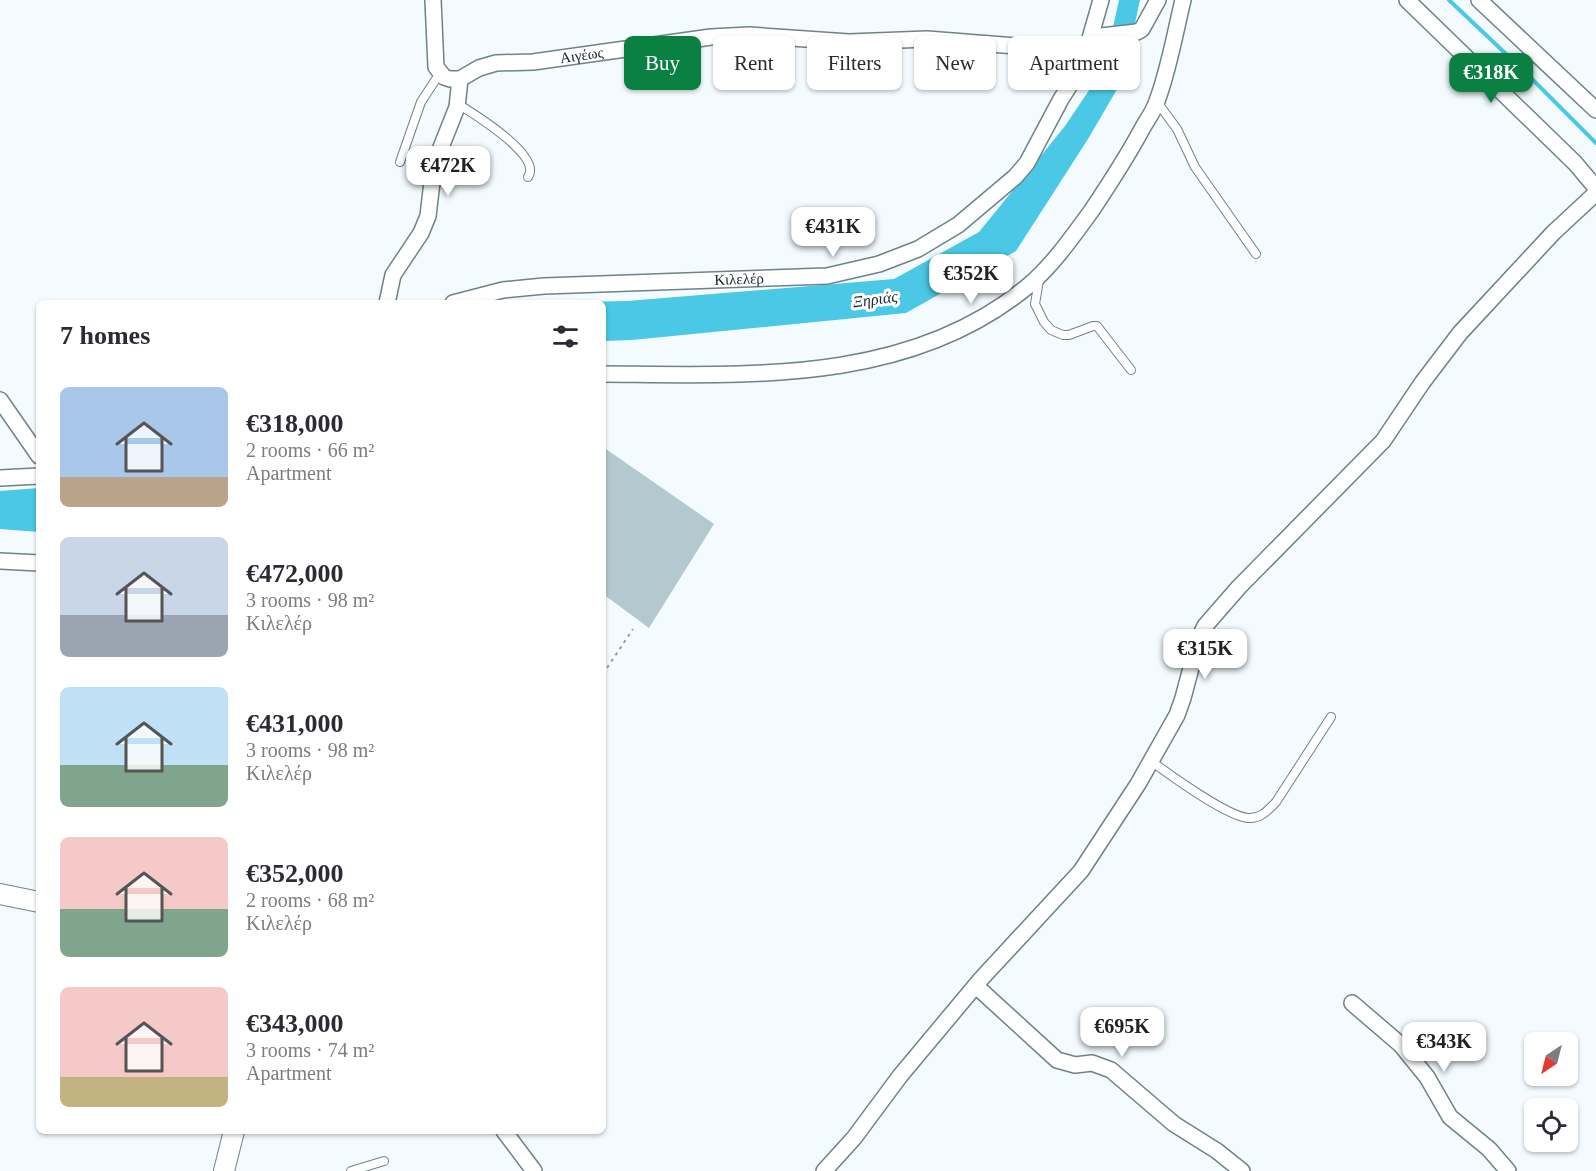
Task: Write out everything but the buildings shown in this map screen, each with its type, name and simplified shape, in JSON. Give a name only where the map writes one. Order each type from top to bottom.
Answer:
[{"type":"street","points":[[388,300],[393,275],[421,233],[428,216],[434,165],[457,103],[460,79],[450,79],[440,73],[436,67],[433,0]]},
{"type":"street","name":"Κιλελέρ","points":[[1092,36],[1101,0]]},
{"type":"street","name":"Αιγέως","points":[[1118,36],[1142,29],[1158,0]]},
{"type":"street","points":[[606,374],[744,375],[847,365],[892,355],[939,340],[991,313],[1039,275],[1083,222],[1160,105],[1183,0]]},
{"type":"street","points":[[1407,0],[1575,163],[1596,188]]},
{"type":"street","points":[[1479,0],[1596,110]]},
{"type":"street","name":"Αιγέως","points":[[460,79],[478,68],[496,63],[533,62],[733,35],[849,42],[918,38],[1008,45]]},
{"type":"street","name":"Κιλελέρ","points":[[464,300],[495,292],[537,286],[827,276],[859,270],[895,259],[948,233],[1015,177],[1027,163],[1067,90]]},
{"type":"street","points":[[824,1171],[854,1138],[900,1076],[992,966],[1076,879],[1151,761],[1177,715],[1199,638],[1205,626],[1239,587],[1383,441],[1422,383],[1460,333],[1553,233],[1596,193]]},
{"type":"street","points":[[0,400],[36,452]]},
{"type":"street","points":[[0,478],[36,476]]},
{"type":"street","points":[[0,561],[36,564]]},
{"type":"street","points":[[0,894],[36,901]]},
{"type":"street","points":[[976,987],[1052,1056],[1065,1063],[1075,1065],[1092,1063],[1111,1070],[1174,1124],[1217,1151],[1242,1171]]},
{"type":"street","points":[[1352,1004],[1401,1045],[1427,1077],[1450,1117],[1489,1149],[1508,1171]]},
{"type":"street","points":[[225,1171],[233,1134]]},
{"type":"street","points":[[506,1134],[534,1171]]},
{"type":"lane","points":[[400,162],[421,102],[440,73]]},
{"type":"lane","points":[[457,103],[514,143],[532,166],[532,172],[528,177]]},
{"type":"lane","points":[[1160,105],[1177,129],[1195,167],[1256,254]]},
{"type":"lane","points":[[1039,275],[1035,304],[1044,322],[1052,330],[1063,335],[1097,326],[1131,370]]},
{"type":"lane","points":[[1151,761],[1187,786],[1233,812],[1248,818],[1257,817],[1265,813],[1276,802],[1331,717]]},
{"type":"lane","points":[[351,1171],[384,1161]]},
{"type":"path","points":[[606,670],[633,629]]},
{"type":"water","points":[[1119,0],[1140,0],[1132,36],[1111,36]]},
{"type":"water","name":"Ξηριάς","points":[[1089,90],[1117,90],[1016,251],[906,313],[606,341],[606,301],[894,279],[979,232],[1065,126]]},
{"type":"water","points":[[36,488],[36,532],[0,529],[0,491]]},
{"type":"waterway","points":[[1449,0],[1596,143]]}]
